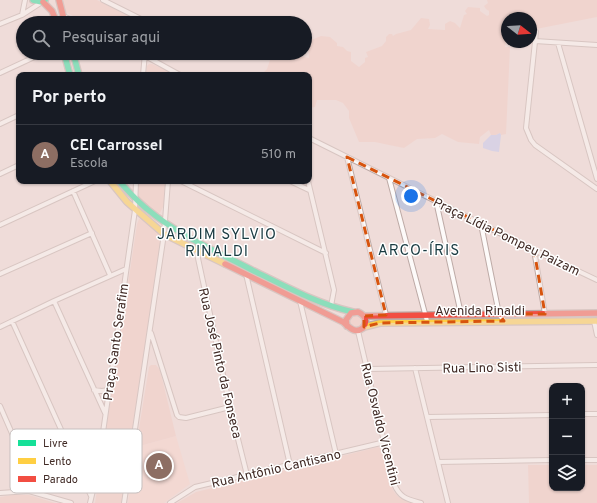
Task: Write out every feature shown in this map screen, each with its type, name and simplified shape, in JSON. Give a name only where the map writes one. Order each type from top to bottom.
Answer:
[{"type":"main road","points":[[32,0],[44,1],[52,11],[54,16]]},
{"type":"main road","points":[[59,0],[63,16]]},
{"type":"main road","points":[[66,60],[69,72]]},
{"type":"main road","points":[[75,60],[78,72]]},
{"type":"main road","points":[[112,184],[135,210],[164,234],[300,300],[343,322],[352,330],[361,329],[366,321],[364,316],[359,312],[353,312],[332,306],[298,293],[179,232],[164,223],[135,199],[122,184]]},
{"type":"main road","points":[[347,326],[346,319],[353,312]]},
{"type":"main road","name":"Avenida Rinaldi","points":[[364,316],[424,314],[597,313]]},
{"type":"main road","name":"Avenida Rinaldi","points":[[361,329],[380,323],[427,321],[596,321]]},
{"type":"street","points":[[22,14],[25,0]]},
{"type":"street","points":[[103,0],[136,16]]},
{"type":"street","points":[[18,16],[44,1]]},
{"type":"street","points":[[0,24],[16,17]]},
{"type":"street","points":[[537,41],[597,45]]},
{"type":"street","points":[[558,43],[597,179]]},
{"type":"street","points":[[534,48],[526,128],[528,135],[535,145],[597,189]]},
{"type":"street","points":[[0,73],[29,60]]},
{"type":"street","points":[[143,60],[143,72]]},
{"type":"street","points":[[153,60],[174,72]]},
{"type":"street","points":[[0,124],[16,116]]},
{"type":"street","name":"Praça Lídia Pompeu Paizam","points":[[312,140],[597,280]]},
{"type":"street","points":[[347,157],[386,315]]},
{"type":"street","points":[[0,174],[16,166]]},
{"type":"street","points":[[389,178],[427,321]]},
{"type":"street","points":[[0,225],[88,184]]},
{"type":"street","name":"Praça Santo Serafim","points":[[103,429],[135,210],[136,184]]},
{"type":"street","points":[[135,429],[164,234],[168,184]]},
{"type":"street","points":[[187,184],[326,253]]},
{"type":"street","points":[[297,184],[310,190]]},
{"type":"street","points":[[309,184],[334,290],[332,306]]},
{"type":"street","points":[[73,191],[110,275]]},
{"type":"street","points":[[436,201],[461,314]]},
{"type":"street","points":[[481,224],[499,314],[504,321]]},
{"type":"street","points":[[0,274],[92,233]]},
{"type":"street","name":"Rua José Pinto da Fonseca","points":[[196,249],[230,407],[247,476]]},
{"type":"street","points":[[534,250],[545,314]]},
{"type":"street","points":[[0,326],[126,269]]},
{"type":"street","points":[[246,274],[290,465]]},
{"type":"street","points":[[300,300],[336,454]]},
{"type":"street","points":[[54,301],[105,414]]},
{"type":"street","points":[[12,321],[61,429]]},
{"type":"street","points":[[596,321],[597,335]]},
{"type":"street","name":"Rua Osvaldo Vicentini","points":[[361,329],[368,369],[394,484],[397,491],[402,496],[421,503]]},
{"type":"street","points":[[150,330],[177,415],[179,417],[186,418],[230,407]]},
{"type":"street","name":"Rua Lino Sisti","points":[[368,369],[597,365]]},
{"type":"street","points":[[415,368],[448,503]]},
{"type":"street","points":[[94,390],[108,390]]},
{"type":"street","points":[[0,406],[10,429]]},
{"type":"street","points":[[585,414],[597,414]]},
{"type":"street","points":[[427,417],[549,415]]},
{"type":"street","name":"Rua Antônio Cantisano","points":[[170,503],[195,487],[247,476],[385,442]]},
{"type":"street","points":[[438,462],[549,460]]},
{"type":"street","points":[[585,460],[597,460]]},
{"type":"street","points":[[0,493],[10,492]]},
{"type":"street","points":[[38,493],[71,503]]},
{"type":"street","name":"Praça Santo Serafim","points":[[90,503],[93,493]]},
{"type":"street","points":[[124,503],[126,493]]},
{"type":"highlighted area","points":[[347,157],[534,250],[545,314],[499,314],[504,321],[380,323],[364,327],[364,316],[386,315]]},
{"type":"shaded area","points":[[61,0],[97,0],[128,16],[73,16],[65,12]]},
{"type":"shaded area","points":[[487,0],[597,0],[597,17],[537,29],[537,12],[501,12],[501,48],[510,48],[506,134],[501,135],[500,133],[491,135],[489,130],[480,137],[479,144],[458,142],[442,134],[435,138],[417,139],[404,148],[375,142],[359,142],[349,118],[349,111],[343,103],[336,100],[317,100],[315,107],[312,108],[312,72],[264,72],[267,69],[270,60],[312,60],[312,40],[321,36],[330,37],[337,43],[337,46],[343,47],[347,51],[351,52],[351,61],[359,67],[365,62],[365,58],[368,57],[366,52],[382,46],[389,34],[392,34],[393,36],[411,30],[421,18],[429,19],[430,25],[428,29],[445,30],[445,24],[450,21],[455,23],[460,28],[464,15],[467,14],[465,11],[468,7],[480,8],[480,11],[487,16],[489,15],[489,11],[484,6],[488,3]]},
{"type":"shaded area","points":[[152,64],[170,72],[146,72],[147,66]]},
{"type":"shaded area","points":[[138,184],[165,184],[164,205],[160,213],[157,213],[143,203],[138,194]]},
{"type":"shaded area","points":[[139,219],[142,220],[159,233],[161,239],[132,429],[106,429],[137,224]]},
{"type":"shaded area","points":[[356,314],[361,316],[363,321],[361,326],[356,328],[351,326],[349,321],[351,316]]},
{"type":"shaded area","points":[[151,365],[156,365],[160,370],[176,436],[142,445],[142,429],[139,429],[149,367]]},
{"type":"shaded area","points":[[176,436],[190,484],[164,503],[128,503],[129,493],[142,493],[142,445]]},
{"type":"shaded area","points":[[378,447],[384,450],[389,479],[395,493],[405,501],[412,503],[177,503],[196,492]]},
{"type":"shaded area","points":[[528,465],[549,465],[549,491],[585,491],[585,465],[597,465],[597,503],[529,503]]},
{"type":"shaded area","points":[[97,493],[123,493],[121,503],[95,503]]},
{"type":"shaded area","points":[[29,495],[55,503],[0,503],[0,497]]},
{"type":"water","points":[[500,133],[499,152],[483,148],[483,143],[491,135]]},
{"type":"traffic: fast","points":[[33,0],[42,2],[45,0]]},
{"type":"traffic: fast","points":[[66,60],[69,72]]},
{"type":"traffic: fast","points":[[75,60],[78,72]]},
{"type":"traffic: fast","points":[[122,184],[147,209],[184,235],[301,294],[340,309],[353,312]]},
{"type":"traffic: slow","points":[[112,184],[127,202],[164,234],[225,264]]},
{"type":"traffic: slow","points":[[364,327],[380,323],[597,321]]},
{"type":"traffic: jam","points":[[59,0],[63,16]]},
{"type":"traffic: jam","points":[[43,2],[52,11],[54,16]]},
{"type":"traffic: jam","points":[[225,264],[343,322],[346,324],[348,326],[353,330],[360,330],[363,328],[365,318],[358,312],[351,313],[346,320],[347,326]]},
{"type":"traffic: jam","points":[[364,316],[597,313]]},
{"type":"place","name":"CEI Carrossel","points":[[159,466]]},
{"type":"district","name":"JARDIM SYLVIO RINALDI","points":[[217,242]]},
{"type":"district","name":"ARCO-ÍRIS","points":[[419,250]]}]
